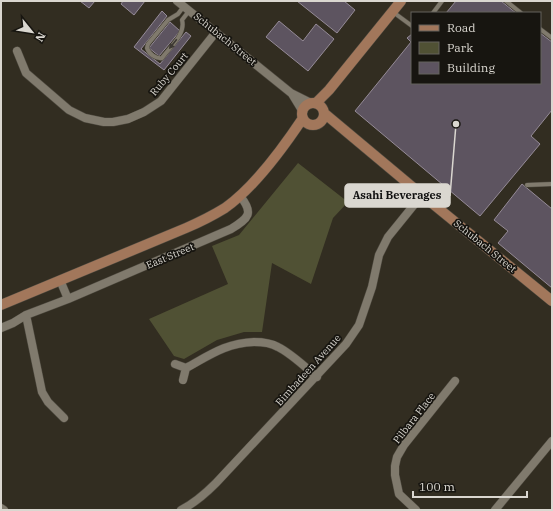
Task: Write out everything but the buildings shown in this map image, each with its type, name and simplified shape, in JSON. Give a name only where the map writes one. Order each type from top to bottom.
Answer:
[{"type":"main road","points":[[319,107],[306,106],[303,115],[307,122],[315,124],[322,121],[319,107],[329,90],[401,1]]},
{"type":"main road","name":"Schubach Street","points":[[319,107],[344,130],[422,195],[552,301]]},
{"type":"main road","name":"East Street","points":[[1,305],[209,218],[240,196],[255,181],[288,140],[303,115]]},
{"type":"main road","name":"Schubach Street","points":[[315,124],[344,130]]},
{"type":"main road","name":"East Street","points":[[288,140],[315,124]]},
{"type":"street","name":"Schubach Street","points":[[184,6],[291,93],[319,107]]},
{"type":"street","name":"Ruby Court","points":[[17,51],[26,73],[69,110],[85,118],[104,122],[113,122],[135,117],[161,101],[216,32]]},
{"type":"street","name":"Schubach Street","points":[[291,93],[303,115]]},
{"type":"street","name":"Bimbadeen Avenue","points":[[181,510],[204,495],[216,483],[317,377],[346,344],[360,325],[372,287],[378,255],[388,237],[422,195]]},
{"type":"street","name":"East Street","points":[[1,328],[26,315],[68,299],[236,226],[246,217],[248,211],[247,206],[240,196]]},
{"type":"street","points":[[60,280],[68,299]]},
{"type":"street","points":[[26,315],[42,392],[48,402],[64,418]]},
{"type":"street","points":[[175,364],[186,368],[230,345],[241,342],[258,342],[277,346],[317,377]]},
{"type":"street","points":[[183,380],[186,368]]},
{"type":"street","name":"Pilbara Place","points":[[416,510],[399,494],[394,475],[397,457],[404,445],[455,381]]},
{"type":"street","points":[[495,510],[552,441]]},
{"type":"lane","points":[[434,12],[442,1]]},
{"type":"lane","points":[[506,1],[520,12]]},
{"type":"lane","points":[[184,6],[182,20],[184,25],[182,33],[162,58],[158,58],[148,52],[148,44],[168,20],[178,14],[184,6]]},
{"type":"lane","points":[[392,11],[411,25]]},
{"type":"lane","points":[[541,30],[552,38]]},
{"type":"lane","points":[[527,185],[552,184]]},
{"type":"green space","points":[[298,163],[348,202],[333,218],[311,284],[272,263],[262,332],[244,332],[217,340],[184,359],[174,356],[149,319],[228,284],[212,246],[239,235]]},
{"type":"place","name":"Asahi Beverages","points":[[456,124]]}]
